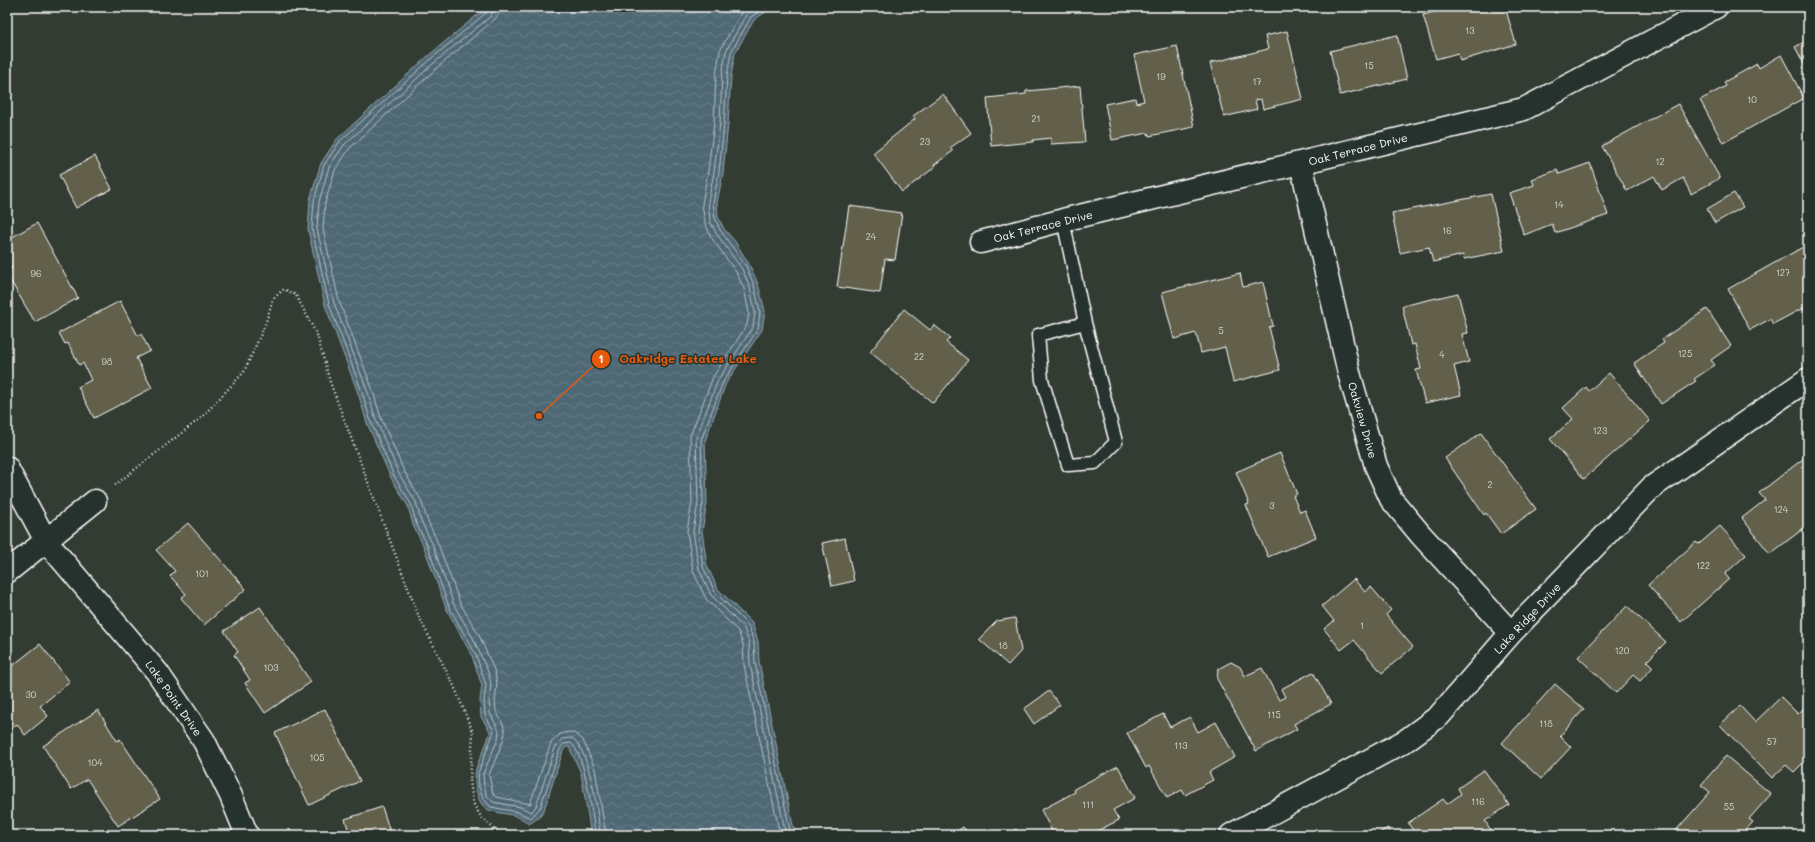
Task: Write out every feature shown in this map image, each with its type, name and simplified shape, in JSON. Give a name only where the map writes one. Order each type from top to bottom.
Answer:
[{"type":"street","name":"Oak Terrace Drive","points":[[981,242],[1063,220],[1524,109],[1716,7]]},
{"type":"street","name":"Oakview Drive","points":[[1301,163],[1349,373],[1376,466],[1396,505],[1421,535],[1511,633]]},
{"type":"street","name":"Lake Ridge Drive","points":[[1231,835],[1405,741],[1439,716],[1511,633],[1652,487],[1808,379]]},
{"type":"street","name":"Lake Point Drive","points":[[7,468],[46,541],[157,672],[204,741],[231,796],[247,835]]},
{"type":"street","points":[[7,572],[94,502]]},
{"type":"lane","points":[[1063,220],[1085,323],[1116,442],[1095,464],[1068,465],[1042,380],[1038,334],[1085,323]]},
{"type":"path","points":[[94,502],[202,417],[244,372],[265,325],[273,299],[284,289],[296,295],[316,335],[330,382],[419,617],[454,686],[473,732],[470,780],[473,803],[481,817],[501,835]]},
{"type":"water","points":[[487,7],[773,7],[754,20],[735,53],[731,76],[723,173],[717,203],[718,217],[724,229],[734,240],[749,264],[758,284],[765,311],[762,330],[726,383],[705,441],[707,503],[702,531],[707,566],[718,589],[752,623],[758,641],[759,662],[795,835],[591,835],[581,773],[569,747],[566,747],[563,751],[544,810],[538,818],[529,824],[525,820],[516,816],[487,809],[479,799],[475,786],[476,769],[488,740],[490,731],[481,717],[480,700],[482,686],[472,656],[446,608],[424,547],[413,525],[408,506],[391,478],[367,423],[358,393],[325,305],[308,230],[310,200],[321,163],[337,139],[429,55]]},
{"type":"building","points":[[1451,7],[1505,7],[1516,44],[1460,61],[1458,53],[1436,59],[1423,15]]},
{"type":"building","points":[[1552,7],[1567,7],[1555,13]]},
{"type":"building","points":[[1287,31],[1303,99],[1263,109],[1261,99],[1255,100],[1257,109],[1224,117],[1210,63],[1268,49],[1265,36]]},
{"type":"building","points":[[1397,35],[1407,79],[1340,95],[1330,51]]},
{"type":"building","points":[[1808,40],[1808,71],[1795,47]]},
{"type":"building","points":[[1177,46],[1194,127],[1149,136],[1148,133],[1112,140],[1105,104],[1135,98],[1136,103],[1144,101],[1134,55]]},
{"type":"building","points":[[1781,55],[1804,98],[1723,143],[1700,100],[1726,86],[1724,82],[1757,64],[1759,68]]},
{"type":"building","points":[[1080,86],[1085,142],[1051,144],[1051,138],[1033,140],[1033,142],[991,146],[987,98],[1026,94],[1026,91]]},
{"type":"building","points":[[943,94],[971,133],[950,148],[953,151],[934,165],[935,167],[902,192],[873,153],[915,119],[913,116]]},
{"type":"building","points":[[1678,104],[1720,178],[1691,194],[1683,178],[1662,190],[1654,176],[1627,191],[1602,146]]},
{"type":"building","points":[[95,156],[112,189],[76,208],[59,175]]},
{"type":"building","points":[[1590,163],[1608,215],[1555,233],[1552,224],[1524,235],[1509,193],[1534,185],[1532,179],[1557,170],[1559,174]]},
{"type":"building","points":[[1734,193],[1743,207],[1715,223],[1707,209]]},
{"type":"building","points":[[1491,194],[1504,251],[1464,259],[1463,255],[1433,262],[1429,247],[1400,253],[1392,213]]},
{"type":"building","points":[[849,206],[902,213],[895,260],[885,259],[880,293],[837,287]]},
{"type":"building","points":[[37,223],[78,298],[35,322],[7,275],[7,271],[12,268],[7,260],[7,240]]},
{"type":"building","points":[[1803,247],[1808,256],[1808,311],[1805,312],[1803,308],[1773,324],[1770,319],[1750,330],[1728,289]]},
{"type":"building","points":[[1240,273],[1243,287],[1263,282],[1273,326],[1269,327],[1280,370],[1233,382],[1225,347],[1201,353],[1196,333],[1174,339],[1162,292]]},
{"type":"building","points":[[1458,293],[1468,333],[1462,334],[1469,362],[1454,366],[1461,395],[1425,403],[1416,370],[1421,369],[1415,344],[1411,345],[1402,306]]},
{"type":"building","points":[[120,301],[138,336],[141,334],[150,351],[136,358],[152,388],[94,418],[78,387],[91,380],[83,363],[79,365],[68,343],[65,344],[59,333]]},
{"type":"building","points":[[904,309],[930,330],[934,325],[950,338],[946,342],[968,360],[933,403],[870,352]]},
{"type":"building","points":[[1707,309],[1731,346],[1711,360],[1715,365],[1694,379],[1696,381],[1661,404],[1634,363],[1664,343],[1662,339]]},
{"type":"building","points":[[1609,373],[1650,421],[1584,479],[1550,439],[1573,419],[1563,408],[1586,387],[1589,391]]},
{"type":"building","points":[[1481,433],[1536,509],[1501,534],[1486,513],[1484,515],[1445,458]]},
{"type":"building","points":[[1280,453],[1297,494],[1293,496],[1300,512],[1305,510],[1316,537],[1268,557],[1246,505],[1249,504],[1236,472]]},
{"type":"building","points":[[1808,455],[1808,525],[1770,554],[1742,518],[1765,500],[1759,493]]},
{"type":"building","points":[[188,523],[246,589],[204,625],[181,598],[186,594],[170,576],[175,571],[156,550]]},
{"type":"building","points":[[1720,526],[1746,555],[1725,574],[1729,579],[1681,622],[1648,585],[1696,542],[1699,544]]},
{"type":"building","points":[[845,538],[854,581],[832,586],[822,543]]},
{"type":"building","points":[[1354,579],[1365,592],[1371,587],[1391,610],[1386,615],[1413,647],[1382,673],[1354,640],[1341,650],[1324,629],[1334,621],[1322,606]]},
{"type":"building","points":[[1627,606],[1666,642],[1647,661],[1653,667],[1640,681],[1633,675],[1616,693],[1578,657]]},
{"type":"building","points":[[260,607],[311,682],[265,713],[245,683],[250,680],[234,655],[238,652],[224,631]]},
{"type":"building","points":[[1015,618],[1021,651],[1008,665],[979,639],[997,621]]},
{"type":"building","points":[[40,644],[70,682],[40,706],[48,716],[25,735],[17,724],[7,732],[7,670]]},
{"type":"building","points":[[1231,662],[1240,667],[1245,676],[1262,668],[1279,700],[1285,697],[1281,689],[1313,672],[1331,704],[1294,724],[1297,729],[1256,751],[1217,679],[1218,669]]},
{"type":"building","points":[[1555,684],[1584,709],[1560,736],[1571,747],[1541,779],[1502,743]]},
{"type":"building","points":[[1049,691],[1060,705],[1034,724],[1024,709]]},
{"type":"building","points":[[1781,697],[1798,714],[1808,704],[1808,758],[1794,772],[1786,765],[1772,778],[1720,725],[1740,706],[1755,722]]},
{"type":"building","points":[[325,709],[360,781],[309,805],[275,733]]},
{"type":"building","points":[[98,710],[117,741],[120,739],[160,799],[118,826],[87,779],[71,789],[43,746]]},
{"type":"building","points":[[1163,714],[1170,727],[1190,717],[1198,732],[1216,722],[1235,757],[1209,772],[1213,780],[1185,795],[1182,790],[1167,798],[1149,766],[1146,768],[1127,733]]},
{"type":"building","points":[[1726,756],[1771,794],[1749,819],[1753,822],[1741,835],[1672,835],[1710,792],[1701,785]]},
{"type":"building","points":[[1118,766],[1135,798],[1113,810],[1119,820],[1097,831],[1098,833],[1095,835],[1054,835],[1041,810],[1075,792],[1074,789]]},
{"type":"building","points":[[1484,770],[1509,805],[1485,821],[1494,835],[1416,835],[1408,823],[1443,799],[1447,804],[1461,794],[1458,788]]},
{"type":"building","points":[[382,807],[391,835],[350,835],[345,819]]},
{"type":"building","points":[[963,827],[970,835],[952,835]]},
{"type":"building","points":[[1388,828],[1392,835],[1375,835]]},
{"type":"building","points":[[1016,829],[1020,835],[1007,835]]},
{"type":"place","name":"Oakridge Estates Lake","points":[[539,416]]}]
